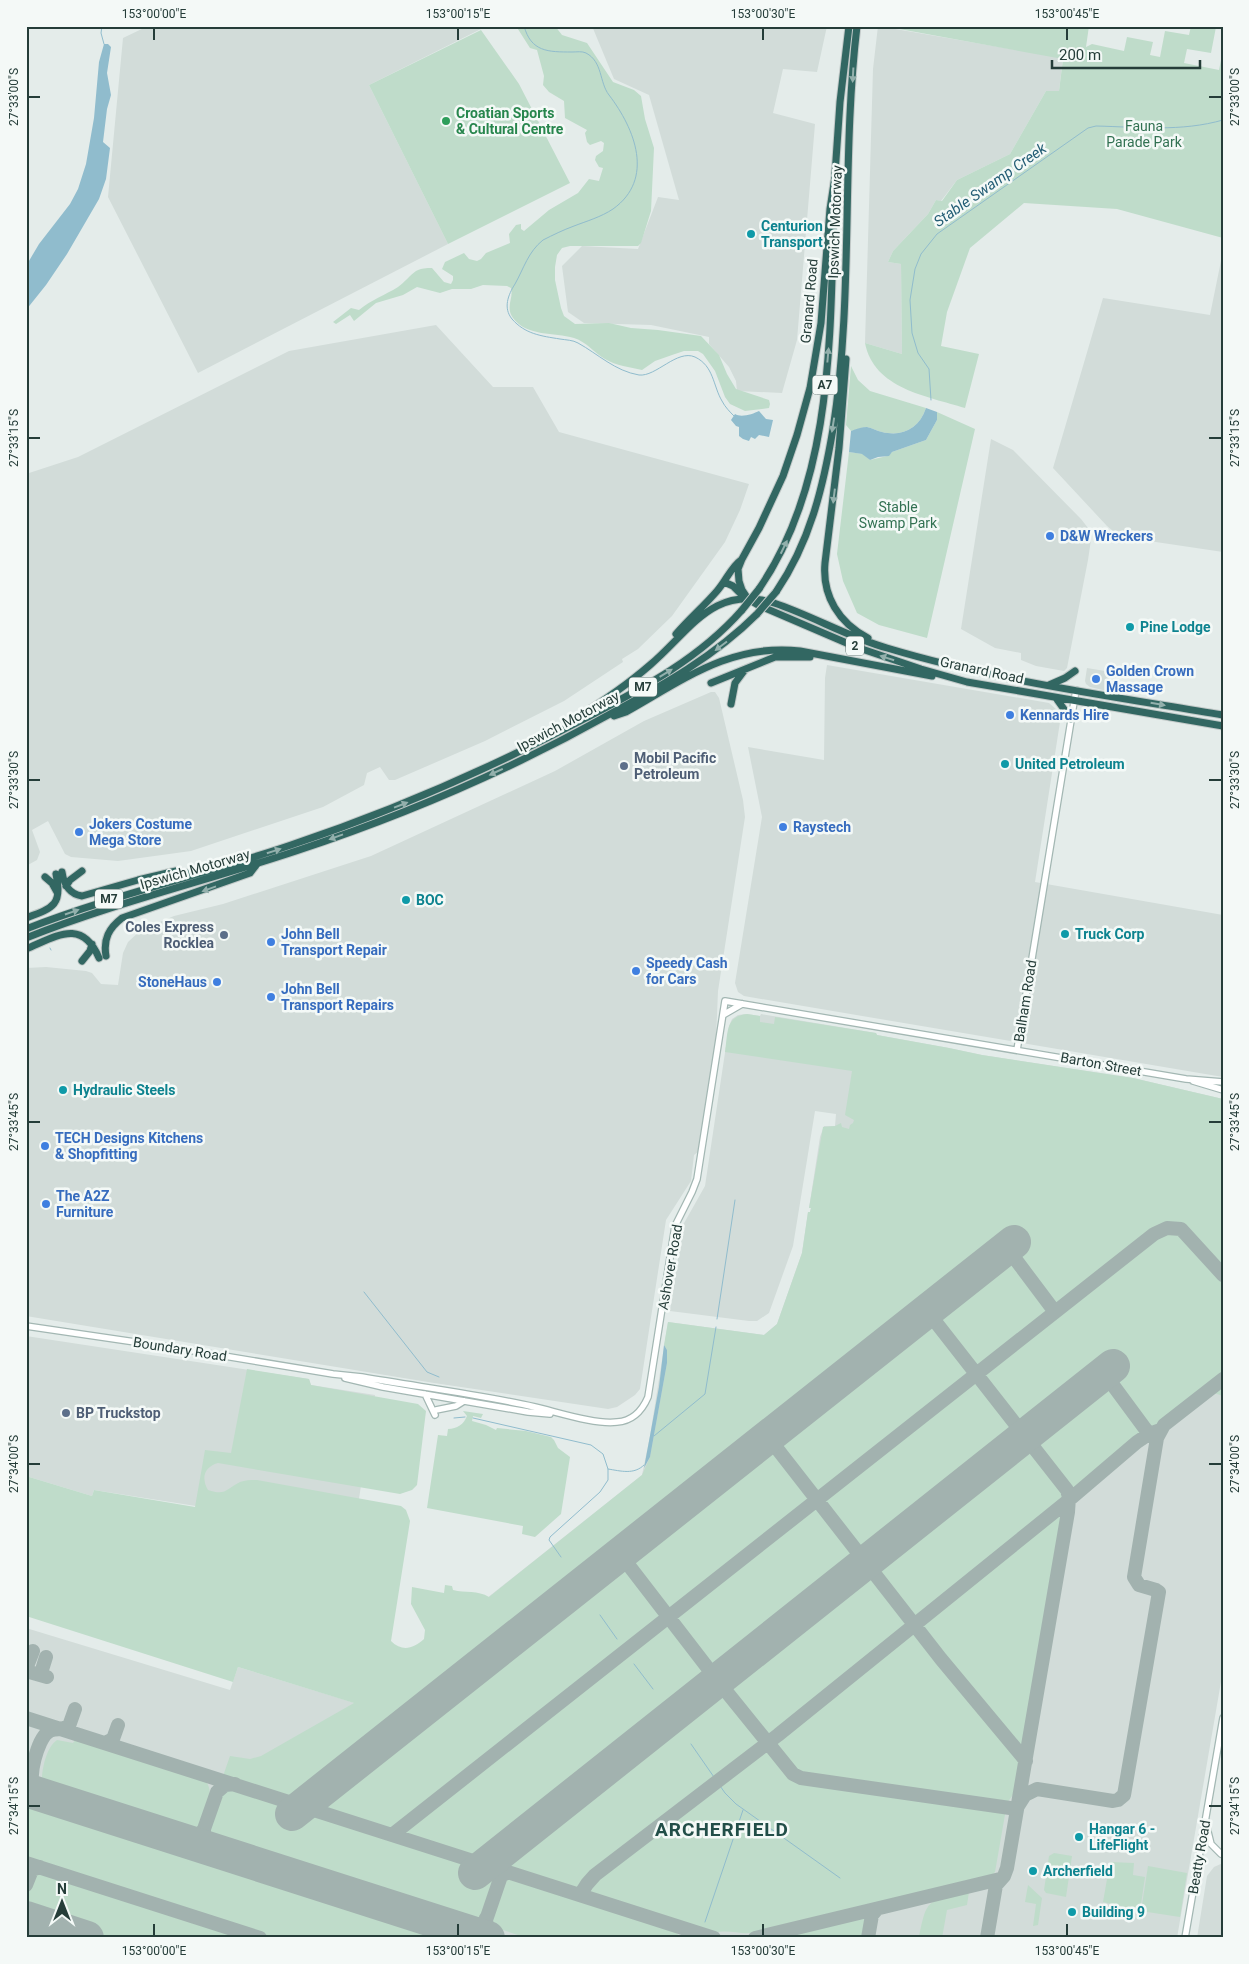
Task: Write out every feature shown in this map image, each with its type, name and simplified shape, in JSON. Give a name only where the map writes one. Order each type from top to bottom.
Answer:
[{"type":"highway","name":"Ipswich Motorway","points":[[26,929],[100,902],[290,846],[454,783],[531,747],[674,669],[713,639],[742,610],[759,589],[780,555],[796,518],[808,479],[818,431],[830,342],[836,170],[841,94],[849,26]]},
{"type":"highway","name":"Ipswich Motorway","points":[[26,938],[120,904],[257,864],[335,838],[423,804],[492,774],[586,727],[693,666],[728,641],[757,614],[776,592],[802,548],[818,502],[831,440],[838,390],[845,289],[853,73],[858,26]]},
{"type":"highway","name":"Granard Road","points":[[836,170],[830,209],[822,323],[810,388],[797,435],[782,476],[762,522],[742,559],[738,572],[739,582],[748,599],[863,650],[967,682],[1223,726]]},
{"type":"highway","points":[[845,289],[848,324],[844,394],[825,563],[825,579],[834,606],[847,624],[861,635],[897,651]]},
{"type":"highway","points":[[652,663],[724,582],[735,564],[742,559]]},
{"type":"highway","points":[[724,582],[733,586],[748,599]]},
{"type":"highway","name":"Granard Road","points":[[531,747],[602,702],[652,663],[696,619],[709,609],[726,601],[748,599],[762,600],[782,606],[856,638],[968,670],[1223,716]]},
{"type":"highway","points":[[586,727],[626,712],[715,663],[747,652],[774,649],[800,651],[967,682]]},
{"type":"highway","points":[[711,683],[770,659],[794,656],[897,669]]},
{"type":"highway","points":[[731,704],[737,680],[750,666]]},
{"type":"highway","points":[[1049,685],[1075,671]]},
{"type":"highway","points":[[1056,698],[1071,719]]},
{"type":"highway","points":[[26,948],[67,934],[82,935],[103,957],[106,936],[111,928],[122,918],[250,873],[257,864]]},
{"type":"highway","points":[[66,886],[70,880],[82,871]]},
{"type":"highway","points":[[26,918],[50,909],[55,903],[58,894],[59,873],[66,886],[75,895],[86,895],[125,883],[176,871],[193,874]]},
{"type":"highway","points":[[45,877],[52,883],[58,894]]},
{"type":"highway","points":[[82,961],[90,951],[92,944]]},
{"type":"main road","name":"Balham Road","points":[[725,1001],[1017,1050],[1076,690]]},
{"type":"main road","name":"Ashover Road","points":[[636,1415],[646,1402],[649,1391],[675,1226],[692,1192],[696,1179],[725,1001]]},
{"type":"main road","points":[[722,1015],[742,1004]]},
{"type":"main road","name":"Barton Street","points":[[1017,1050],[1186,1079],[1223,1082]]},
{"type":"main road","name":"Barton Street","points":[[1186,1079],[1223,1090]]},
{"type":"main road","name":"Boundary Road","points":[[26,1326],[333,1374],[362,1376],[536,1407],[564,1415]]},
{"type":"main road","name":"Boundary Road","points":[[333,1374],[367,1384],[536,1413],[564,1415],[611,1423],[622,1422],[636,1415]]},
{"type":"main road","points":[[425,1394],[436,1413],[464,1401]]},
{"type":"main road","name":"Beatty Road","points":[[1185,1938],[1223,1718]]},
{"type":"main road","points":[[1207,1807],[1206,1828],[1211,1844],[1221,1854]]},
{"type":"shaded area","points":[[148,26],[487,26],[369,85],[448,244],[198,373],[108,197],[123,38]]},
{"type":"shaded area","points":[[592,26],[827,26],[817,72],[783,69],[773,113],[815,124],[797,340],[782,393],[737,391],[736,381],[729,367],[709,344],[709,337],[651,325],[584,323],[568,312],[562,266],[582,246],[638,249],[658,197],[679,200],[649,95],[614,79]]},
{"type":"shaded area","points":[[878,26],[1063,58],[1059,91],[1046,91],[1010,154],[957,180],[941,201],[936,200],[928,214],[893,251],[888,262],[901,264],[902,354],[865,343],[873,69]]},
{"type":"shaded area","points":[[1223,251],[1223,552],[1129,538],[1113,531],[1107,526],[1053,468],[1103,298],[1210,315]]},
{"type":"shaded area","points":[[436,325],[493,387],[533,387],[559,432],[749,484],[740,510],[725,542],[672,616],[638,649],[622,659],[623,662],[564,701],[485,741],[395,780],[389,780],[380,767],[367,773],[364,785],[323,807],[191,851],[118,861],[71,857],[65,854],[48,821],[32,830],[40,852],[37,860],[26,866],[26,474],[78,457],[289,351]]},
{"type":"shaded area","points":[[991,439],[1013,450],[1081,519],[1092,533],[1067,668],[1064,671],[1036,666],[1021,660],[1021,653],[995,648],[961,629]]},
{"type":"shaded area","points":[[827,665],[1049,703],[1057,710],[1060,715],[1060,722],[1035,882],[1223,915],[1223,1077],[744,996],[738,992],[735,983],[762,817],[748,747],[824,760],[825,678]]},
{"type":"shaded area","points":[[1087,668],[1111,672],[1107,691],[1090,687],[1086,684]]},
{"type":"shaded area","points":[[711,692],[715,692],[719,698],[743,800],[745,817],[718,991],[716,1039],[698,1152],[694,1155],[691,1181],[666,1220],[640,1389],[635,1395],[617,1407],[608,1409],[434,1383],[26,1316],[26,968],[46,967],[86,971],[92,973],[101,984],[118,985],[123,953],[128,942],[141,930],[174,916],[223,904],[371,856],[555,771],[644,721]]},
{"type":"shaded area","points":[[761,1014],[876,1033],[877,1035],[982,1055],[1133,1078],[1223,1099],[1223,1670],[1177,1938],[26,1938],[26,1628],[230,1690],[238,1667],[355,1703],[642,1475],[668,1322],[764,1335],[777,1324],[802,1253],[808,1212],[810,1212],[811,1208],[809,1208],[820,1137],[824,1126],[835,1126],[836,1114],[815,1111],[793,1246],[769,1313],[757,1321],[749,1321],[670,1311],[683,1225],[705,1186],[729,1026],[732,1019],[738,1015],[760,1016]]},
{"type":"shaded area","points":[[26,1336],[309,1379],[311,1385],[375,1395],[354,1531],[94,1490],[92,1496],[26,1476]]},
{"type":"shaded area","points":[[1223,1863],[1223,1938],[1197,1938],[1207,1876],[1214,1867]]},
{"type":"green space","points":[[516,26],[555,26],[562,35],[587,43],[613,82],[634,90],[641,96],[645,119],[654,148],[651,211],[641,243],[638,246],[570,246],[562,248],[557,255],[555,280],[564,316],[575,324],[609,323],[631,328],[701,336],[719,355],[736,389],[769,400],[769,408],[745,411],[730,404],[725,397],[715,371],[703,354],[698,351],[684,351],[672,355],[655,361],[642,370],[609,361],[583,342],[574,338],[541,333],[526,328],[519,324],[511,314],[512,292],[511,288],[507,286],[483,285],[471,289],[452,289],[440,293],[417,287],[403,295],[376,303],[354,321],[350,315],[336,324],[333,322],[351,308],[359,310],[373,300],[398,287],[420,269],[432,268],[444,282],[451,284],[453,276],[442,269],[445,262],[464,253],[469,259],[477,261],[481,259],[486,253],[510,243],[509,234],[516,225],[521,224],[521,229],[524,231],[549,210],[578,193],[589,179],[599,181],[603,168],[599,167],[595,160],[596,156],[603,151],[604,143],[601,141],[590,145],[587,142],[585,133],[587,130],[565,118],[564,101],[549,92],[543,85],[544,76],[537,50],[530,48]]},
{"type":"green space","name":"Fauna Parade Park","points":[[883,26],[1089,26],[1086,47],[1092,44],[1124,51],[1127,37],[1153,42],[1150,55],[1160,57],[1165,31],[1189,35],[1191,26],[1216,27],[1211,53],[1187,49],[1184,63],[1219,70],[1223,50],[1223,238],[1117,209],[1024,203],[970,248],[947,312],[941,346],[979,354],[965,408],[919,394],[891,381],[879,371],[870,359],[865,343],[902,354],[901,264],[888,262],[893,251],[928,214],[936,200],[942,201],[957,180],[1010,154],[1046,91],[1059,91],[1063,59]]},
{"type":"green space","points":[[481,30],[519,84],[570,183],[448,244],[369,85]]},
{"type":"green space","points":[[851,366],[858,380],[870,391],[926,408],[919,421],[909,430],[903,432],[889,433],[867,427],[851,431],[846,425]]},
{"type":"green space","name":"Stable Swamp Park","points":[[937,412],[975,429],[927,638],[879,625],[857,613],[843,581],[837,554],[849,452],[863,454],[870,460],[887,456],[892,452],[926,440],[937,420]]},
{"type":"green space","points":[[740,1015],[760,1016],[760,1022],[774,1024],[775,1017],[876,1033],[877,1035],[982,1055],[1133,1078],[1223,1099],[1223,1396],[1214,1393],[1215,1387],[1222,1380],[1217,1378],[1067,1497],[1015,1792],[1007,1803],[995,1872],[990,1877],[750,1933],[724,1931],[715,1933],[512,1868],[509,1864],[511,1859],[535,1840],[520,1822],[477,1856],[473,1856],[329,1809],[327,1806],[328,1800],[351,1782],[337,1764],[291,1798],[223,1776],[230,1756],[250,1759],[261,1756],[354,1703],[238,1667],[233,1682],[26,1616],[26,1476],[92,1496],[94,1490],[195,1507],[205,1450],[231,1453],[247,1369],[309,1379],[311,1385],[418,1404],[426,1411],[417,1485],[412,1490],[400,1494],[218,1463],[207,1470],[204,1477],[208,1490],[214,1492],[226,1491],[242,1481],[257,1480],[401,1506],[406,1510],[410,1521],[391,1641],[399,1647],[412,1647],[424,1639],[425,1630],[411,1604],[412,1587],[444,1593],[445,1585],[452,1586],[453,1590],[476,1592],[489,1597],[642,1475],[650,1457],[667,1363],[667,1350],[664,1345],[668,1322],[764,1335],[777,1324],[802,1253],[823,1127],[835,1126],[841,1123],[842,1127],[849,1129],[854,1120],[845,1115],[852,1071],[725,1052],[727,1033],[731,1022]]},
{"type":"green space","points":[[463,1411],[483,1414],[481,1418],[473,1416],[472,1421],[496,1430],[497,1428],[526,1431],[551,1437],[558,1448],[570,1457],[561,1514],[535,1537],[522,1534],[523,1526],[427,1508],[438,1435],[447,1436],[448,1429],[462,1424],[467,1416]]},
{"type":"green space","points":[[57,1740],[73,1743],[75,1740],[83,1741],[205,1780],[210,1791],[210,1798],[200,1829],[194,1832],[47,1784],[42,1777],[45,1762],[48,1752]]},
{"type":"green space","points":[[230,1789],[236,1789],[283,1805],[298,1824],[312,1814],[467,1863],[481,1882],[494,1872],[497,1873],[497,1878],[483,1917],[475,1921],[210,1836],[211,1817],[221,1796]]},
{"type":"green space","points":[[26,1802],[450,1938],[272,1938],[26,1859]]},
{"type":"green space","points":[[1054,1853],[1072,1856],[1066,1897],[1046,1893],[1044,1890],[1049,1856]]},
{"type":"green space","points":[[1110,1862],[1134,1863],[1133,1875],[1145,1877],[1140,1911],[1103,1902]]},
{"type":"green space","points":[[1148,1866],[1187,1873],[1180,1917],[1141,1911]]},
{"type":"green space","points":[[41,1872],[238,1935],[239,1938],[111,1938],[87,1930],[81,1923],[27,1905],[27,1893],[31,1880],[35,1873]]},
{"type":"green space","points":[[506,1877],[671,1929],[680,1938],[527,1938],[494,1927],[490,1924],[491,1913],[498,1892]]},
{"type":"green space","points":[[1028,1885],[1042,1898],[1038,1925],[1033,1926],[1036,1904],[1025,1902]]},
{"type":"green space","points":[[969,1892],[967,1905],[947,1910],[942,1938],[919,1938],[925,1914],[932,1903],[945,1897]]},
{"type":"green space","points":[[864,1917],[866,1920],[864,1933],[860,1938],[775,1938]]},
{"type":"water","points":[[104,44],[108,44],[111,47],[107,73],[111,95],[107,109],[103,142],[110,148],[106,179],[99,199],[67,254],[26,310],[26,266],[39,244],[70,204],[78,189],[86,164],[94,118],[99,62]]},
{"type":"water","points":[[926,408],[937,412],[937,420],[926,440],[892,452],[889,456],[870,460],[862,454],[849,452],[851,431],[867,427],[880,432],[903,432],[909,430],[919,421]]},
{"type":"water","points":[[759,411],[766,419],[773,420],[769,437],[759,435],[755,439],[751,437],[749,441],[743,439],[739,436],[739,427],[731,420],[735,414],[744,416]]},
{"type":"water","points":[[664,1345],[667,1350],[667,1363],[650,1457],[644,1468],[659,1387]]},
{"type":"waterway","points":[[102,26],[101,33],[104,44]]},
{"type":"waterway","name":"Stable Swamp Creek","points":[[524,26],[527,35],[536,46],[555,52],[584,52],[595,62],[606,90],[618,108],[633,138],[637,169],[634,183],[626,197],[613,209],[599,217],[554,234],[538,245],[530,255],[510,293],[507,302],[509,315],[517,324],[528,331],[576,342],[614,366],[630,373],[646,374],[681,357],[695,357],[710,371],[722,401],[734,416]]},
{"type":"waterway","name":"Stable Swamp Creek","points":[[931,400],[929,369],[918,353],[912,333],[910,300],[915,269],[921,254],[937,234],[1088,128],[1096,126],[1176,127],[1207,124],[1223,120]]},
{"type":"waterway","points":[[717,1319],[735,1200]]},
{"type":"waterway","points":[[364,1292],[427,1372],[439,1377]]},
{"type":"waterway","points":[[654,1436],[705,1394],[716,1327]]},
{"type":"waterway","points":[[454,1418],[465,1417]]},
{"type":"waterway","points":[[473,1418],[591,1445],[603,1454],[608,1469],[608,1480],[600,1492],[550,1537],[549,1540],[561,1557]]},
{"type":"waterway","points":[[608,1469],[632,1471],[644,1465]]},
{"type":"waterway","points":[[600,1615],[617,1639]]},
{"type":"waterway","points":[[634,1664],[653,1689]]},
{"type":"waterway","points":[[691,1744],[725,1793],[736,1804],[840,1878]]},
{"type":"waterway","points":[[705,1922],[743,1810]]},
{"type":"taxiway","points":[[392,1835],[1154,1234],[1167,1228],[1181,1229],[1223,1275]]},
{"type":"taxiway","points":[[1007,1248],[1055,1312]]},
{"type":"taxiway","points":[[927,1311],[1067,1490],[1069,1497],[1007,1868],[1004,1876],[996,1885],[987,1938]]},
{"type":"taxiway","points":[[1104,1373],[1149,1434]]},
{"type":"taxiway","points":[[1018,1806],[1025,1795],[1037,1789],[1113,1801],[1118,1800],[1124,1795],[1159,1592],[1139,1585],[1134,1577],[1157,1438],[1164,1425],[1223,1379]]},
{"type":"taxiway","points":[[580,1895],[595,1875],[778,1735],[1069,1500],[1137,1442],[1149,1434],[1160,1430]]},
{"type":"taxiway","points":[[768,1437],[941,1659],[1026,1761]]},
{"type":"taxiway","points":[[620,1554],[717,1680],[793,1774],[801,1778],[1017,1809]]},
{"type":"taxiway","points":[[26,1669],[33,1651]]},
{"type":"taxiway","points":[[38,1674],[41,1673],[46,1657]]},
{"type":"taxiway","points":[[26,1671],[47,1677]]},
{"type":"taxiway","points":[[61,1729],[69,1726],[75,1709]]},
{"type":"taxiway","points":[[26,1718],[714,1938]]},
{"type":"taxiway","points":[[105,1743],[113,1739],[118,1725]]},
{"type":"taxiway","points":[[62,1729],[50,1731],[40,1743],[34,1759],[32,1783],[34,1788],[43,1795],[85,1809]]},
{"type":"taxiway","points":[[235,1784],[225,1785],[217,1792],[204,1829],[204,1837],[207,1844],[214,1849],[258,1864]]},
{"type":"taxiway","points":[[140,1826],[174,1838],[183,1839],[199,1835],[204,1829]]},
{"type":"taxiway","points":[[26,1863],[260,1938]]},
{"type":"taxiway","points":[[26,1885],[32,1870],[40,1867]]},
{"type":"taxiway","points":[[422,1916],[465,1930],[477,1928],[486,1920],[501,1876],[508,1872]]},
{"type":"taxiway","points":[[755,1938],[1000,1879]]},
{"type":"taxiway","points":[[868,1938],[872,1915],[877,1909]]},
{"type":"taxiway","points":[[26,1917],[47,1925]]},
{"type":"taxiway","points":[[486,1918],[487,1930],[493,1938]]},
{"type":"runway","points":[[292,1814],[1014,1242]]},
{"type":"runway","points":[[475,1873],[1113,1366]]},
{"type":"runway","points":[[26,1790],[488,1938]]},
{"type":"runway","points":[[26,1918],[87,1938]]},
{"type":"place","name":"Croatian Sports & Cultural Centre","points":[[446,121]]},
{"type":"place","name":"Centurion Transport","points":[[751,234]]},
{"type":"place","name":"D&W Wreckers","points":[[1050,536]]},
{"type":"place","name":"Pine Lodge","points":[[1130,627]]},
{"type":"place","name":"Golden Crown Massage","points":[[1096,679]]},
{"type":"place","name":"Kennards Hire","points":[[1010,715]]},
{"type":"place","name":"United Petroleum","points":[[1005,764]]},
{"type":"place","name":"Mobil Pacific Petroleum","points":[[624,766]]},
{"type":"place","name":"Raystech","points":[[783,827]]},
{"type":"place","name":"Jokers Costume Mega Store","points":[[79,832]]},
{"type":"place","name":"BOC","points":[[406,900]]},
{"type":"place","name":"Truck Corp","points":[[1065,934]]},
{"type":"place","name":"Coles Express Rocklea","points":[[224,935]]},
{"type":"place","name":"John Bell Transport Repair","points":[[271,942]]},
{"type":"place","name":"Speedy Cash for Cars","points":[[636,971]]},
{"type":"place","name":"StoneHaus","points":[[217,982]]},
{"type":"place","name":"John Bell Transport Repairs","points":[[271,997]]},
{"type":"place","name":"Hydraulic Steels","points":[[63,1090]]},
{"type":"place","name":"TECH Designs Kitchens & Shopfitting","points":[[45,1146]]},
{"type":"place","name":"The A2Z Furniture","points":[[46,1204]]},
{"type":"place","name":"BP Truckstop","points":[[66,1413]]},
{"type":"place","name":"Hangar 6 - LifeFlight","points":[[1079,1837]]},
{"type":"place","name":"Archerfield","points":[[1033,1871]]},
{"type":"place","name":"Building 9","points":[[1072,1912]]},
{"type":"district","name":"ARCHERFIELD","points":[[722,1829]]}]
